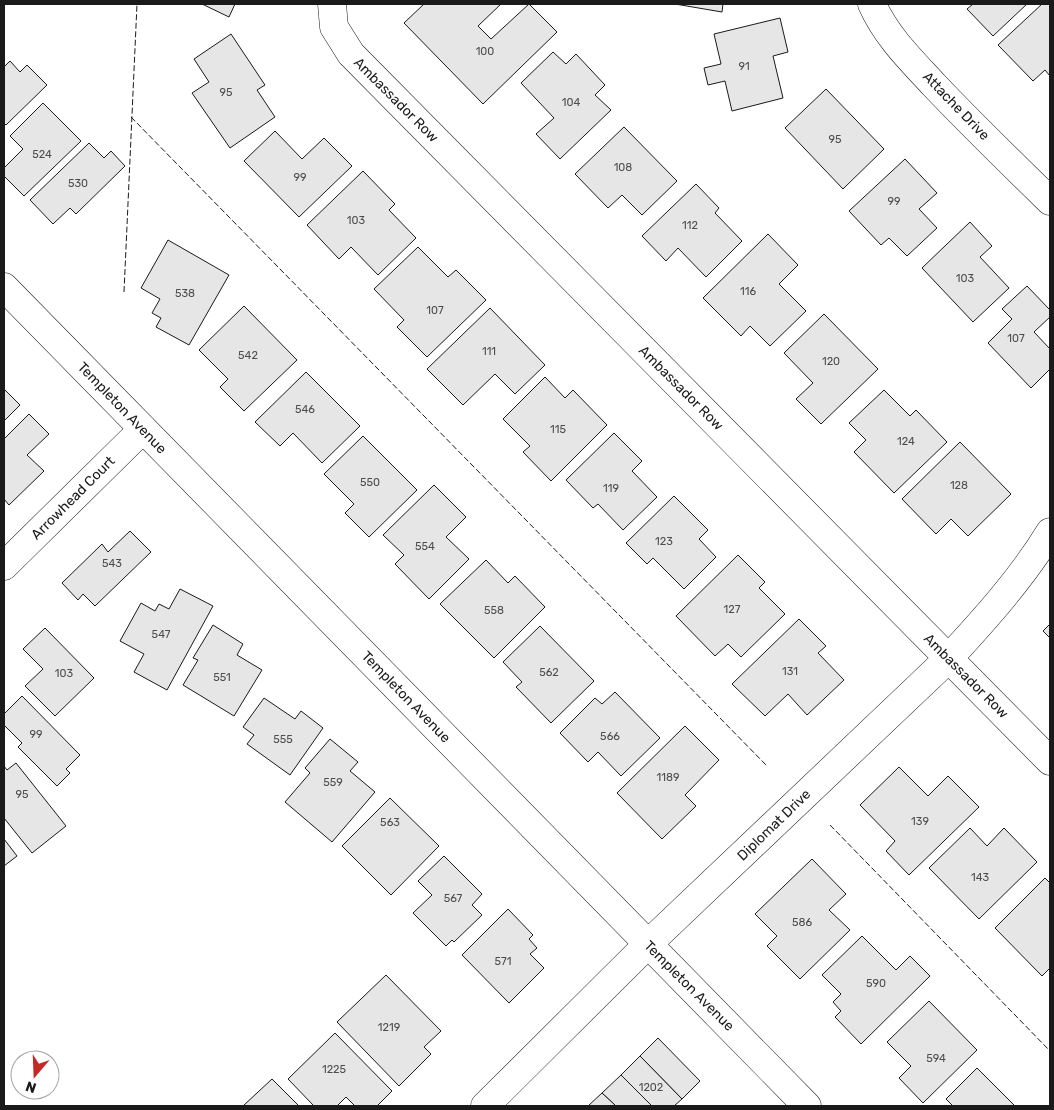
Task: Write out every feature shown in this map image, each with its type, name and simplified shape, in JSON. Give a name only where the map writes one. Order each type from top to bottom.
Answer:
[{"type":"street","name":"Ambassador Row","points":[[332,4],[334,27],[351,54],[1050,761]]},
{"type":"street","name":"Attache Drive","points":[[872,4],[880,22],[900,47],[950,101],[1050,201]]},
{"type":"street","name":"Templeton Avenue","points":[[4,287],[808,1106]]},
{"type":"street","name":"Arrowhead Court","points":[[4,566],[143,429]]},
{"type":"street","name":"Diplomat Drive","points":[[484,1106],[648,944],[948,659],[984,619],[1037,553],[1050,532]]},
{"type":"building","points":[[202,4],[235,4],[229,17]]},
{"type":"building","points":[[424,4],[501,4],[478,26],[491,39],[529,4],[557,32],[483,104],[404,23]]},
{"type":"building","points":[[675,4],[723,4],[722,12]]},
{"type":"building","points":[[973,4],[1027,4],[993,36],[967,9]]},
{"type":"building","points":[[1042,4],[1050,4],[1050,76],[1045,70],[1033,81],[998,45]]},
{"type":"building","points":[[780,18],[788,52],[773,56],[783,98],[732,111],[725,81],[708,85],[704,68],[721,64],[714,34]]},
{"type":"building","points":[[231,34],[265,85],[257,90],[275,117],[230,148],[192,93],[209,82],[194,59]]},
{"type":"building","points":[[553,52],[566,64],[576,54],[605,85],[595,95],[611,110],[560,159],[536,134],[554,118],[521,83]]},
{"type":"building","points":[[10,61],[20,72],[27,65],[47,85],[6,125],[4,123],[4,67]]},
{"type":"building","points":[[826,89],[884,149],[843,189],[785,128]]},
{"type":"building","points":[[43,103],[81,141],[24,196],[4,176],[4,168],[23,149],[10,136]]},
{"type":"building","points":[[624,127],[677,181],[642,215],[622,195],[608,208],[575,174]]},
{"type":"building","points":[[275,131],[302,159],[324,138],[352,166],[299,217],[244,161]]},
{"type":"building","points":[[89,143],[104,158],[111,151],[125,166],[76,214],[70,208],[53,224],[30,200]]},
{"type":"building","points":[[905,159],[937,193],[919,209],[937,228],[907,256],[889,238],[881,245],[849,211]]},
{"type":"building","points":[[363,171],[395,204],[389,210],[416,238],[378,275],[351,247],[339,259],[307,225]]},
{"type":"building","points":[[696,184],[719,208],[715,213],[742,241],[706,277],[678,248],[666,261],[642,236]]},
{"type":"building","points":[[970,222],[992,246],[980,257],[1009,288],[973,322],[922,268]]},
{"type":"building","points":[[768,234],[798,265],[779,284],[806,311],[770,346],[750,326],[741,336],[703,298]]},
{"type":"building","points":[[168,240],[229,275],[189,345],[156,327],[161,318],[152,313],[160,299],[141,288]]},
{"type":"building","points":[[418,247],[448,277],[456,270],[486,300],[427,357],[397,327],[404,320],[374,289]]},
{"type":"building","points":[[1027,286],[1050,310],[1050,317],[1034,332],[1050,349],[1050,369],[1031,388],[988,343],[1012,319],[1002,309]]},
{"type":"building","points":[[244,306],[297,360],[244,411],[220,387],[228,379],[199,350]]},
{"type":"building","points":[[490,308],[545,365],[515,394],[495,374],[463,405],[427,369]]},
{"type":"building","points":[[824,314],[878,369],[821,424],[796,399],[813,383],[784,353]]},
{"type":"building","points":[[306,372],[360,426],[322,463],[293,433],[280,446],[255,422]]},
{"type":"building","points":[[545,377],[565,398],[573,390],[607,425],[551,481],[523,452],[530,446],[503,419]]},
{"type":"building","points":[[4,389],[20,405],[4,421]]},
{"type":"building","points":[[884,390],[910,416],[916,410],[947,442],[894,493],[854,452],[866,440],[849,423]]},
{"type":"building","points":[[29,414],[49,434],[27,455],[44,471],[9,505],[4,499],[4,439]]},
{"type":"building","points":[[614,433],[642,461],[632,471],[657,497],[623,530],[598,504],[593,508],[566,480]]},
{"type":"building","points":[[363,436],[417,490],[369,537],[345,513],[354,504],[324,474]]},
{"type":"building","points":[[960,442],[1011,494],[968,536],[951,519],[936,534],[902,499]]},
{"type":"building","points":[[434,485],[466,517],[446,537],[469,559],[429,599],[395,564],[404,555],[383,535]]},
{"type":"building","points":[[674,496],[708,530],[699,539],[716,557],[684,589],[653,558],[647,564],[626,543]]},
{"type":"building","points":[[130,531],[151,552],[95,606],[83,594],[78,600],[62,583],[102,544],[108,552]]},
{"type":"building","points":[[738,555],[765,582],[759,588],[785,614],[741,657],[728,644],[715,656],[676,616]]},
{"type":"building","points":[[486,560],[508,583],[515,576],[545,607],[494,658],[440,604]]},
{"type":"building","points":[[180,589],[213,606],[167,690],[134,672],[144,654],[120,641],[141,603],[155,611],[159,604],[169,609]]},
{"type":"building","points":[[799,619],[826,646],[818,653],[844,680],[807,715],[788,694],[765,716],[732,684]]},
{"type":"building","points":[[1050,624],[1050,638],[1043,631]]},
{"type":"building","points":[[213,625],[243,644],[237,655],[262,670],[234,716],[183,685],[198,660],[193,658]]},
{"type":"building","points":[[540,626],[594,681],[551,723],[516,687],[522,682],[503,662]]},
{"type":"building","points":[[45,628],[94,678],[55,716],[25,686],[43,669],[23,649]]},
{"type":"building","points":[[615,692],[660,738],[621,776],[598,752],[588,762],[560,733],[595,698],[602,704]]},
{"type":"building","points":[[22,696],[80,755],[66,769],[70,773],[57,786],[18,747],[22,743],[4,725],[4,714]]},
{"type":"building","points":[[264,698],[295,719],[301,711],[323,728],[290,775],[247,744],[254,735],[243,727]]},
{"type":"building","points":[[685,726],[719,760],[685,795],[696,806],[662,839],[617,793]]},
{"type":"building","points":[[330,739],[358,762],[350,771],[375,792],[332,842],[285,802],[310,773],[305,768]]},
{"type":"building","points":[[16,763],[66,826],[32,853],[4,818],[4,766],[7,770]]},
{"type":"building","points":[[899,767],[928,796],[948,776],[979,807],[909,875],[886,851],[895,841],[860,805]]},
{"type":"building","points":[[390,798],[439,846],[391,895],[342,846]]},
{"type":"building","points":[[970,828],[987,846],[1004,828],[1037,862],[979,919],[929,868]]},
{"type":"building","points":[[4,839],[17,856],[4,866]]},
{"type":"building","points":[[444,856],[482,894],[472,905],[482,915],[454,942],[452,940],[446,946],[413,913],[432,895],[418,881]]},
{"type":"building","points":[[812,859],[846,894],[829,910],[850,930],[800,979],[767,946],[777,936],[755,914]]},
{"type":"building","points":[[1045,878],[1050,883],[1050,968],[1042,976],[995,928]]},
{"type":"building","points":[[508,909],[533,935],[529,939],[537,948],[530,954],[544,968],[509,1003],[462,955]]},
{"type":"building","points":[[862,936],[896,970],[910,956],[930,976],[861,1044],[835,1017],[841,1011],[833,1002],[841,994],[822,975]]},
{"type":"building","points":[[386,975],[441,1031],[424,1047],[431,1054],[399,1086],[337,1022]]},
{"type":"building","points":[[929,1001],[977,1050],[923,1103],[899,1078],[911,1066],[887,1042]]},
{"type":"building","points":[[335,1033],[392,1091],[377,1106],[355,1106],[346,1097],[337,1106],[314,1106],[288,1079]]},
{"type":"building","points":[[658,1038],[700,1081],[682,1099],[640,1056]]},
{"type":"building","points":[[640,1056],[682,1099],[674,1106],[652,1106],[621,1075]]},
{"type":"building","points":[[977,1068],[1015,1106],[953,1106],[946,1099]]},
{"type":"building","points":[[621,1075],[652,1106],[616,1106],[602,1093]]},
{"type":"building","points":[[272,1079],[299,1106],[243,1106]]},
{"type":"building","points":[[602,1093],[616,1106],[588,1106]]},
{"type":"fence","points":[[124,292],[137,4]]},
{"type":"fence","points":[[131,117],[767,766]]},
{"type":"fence","points":[[830,825],[1050,1051]]}]
